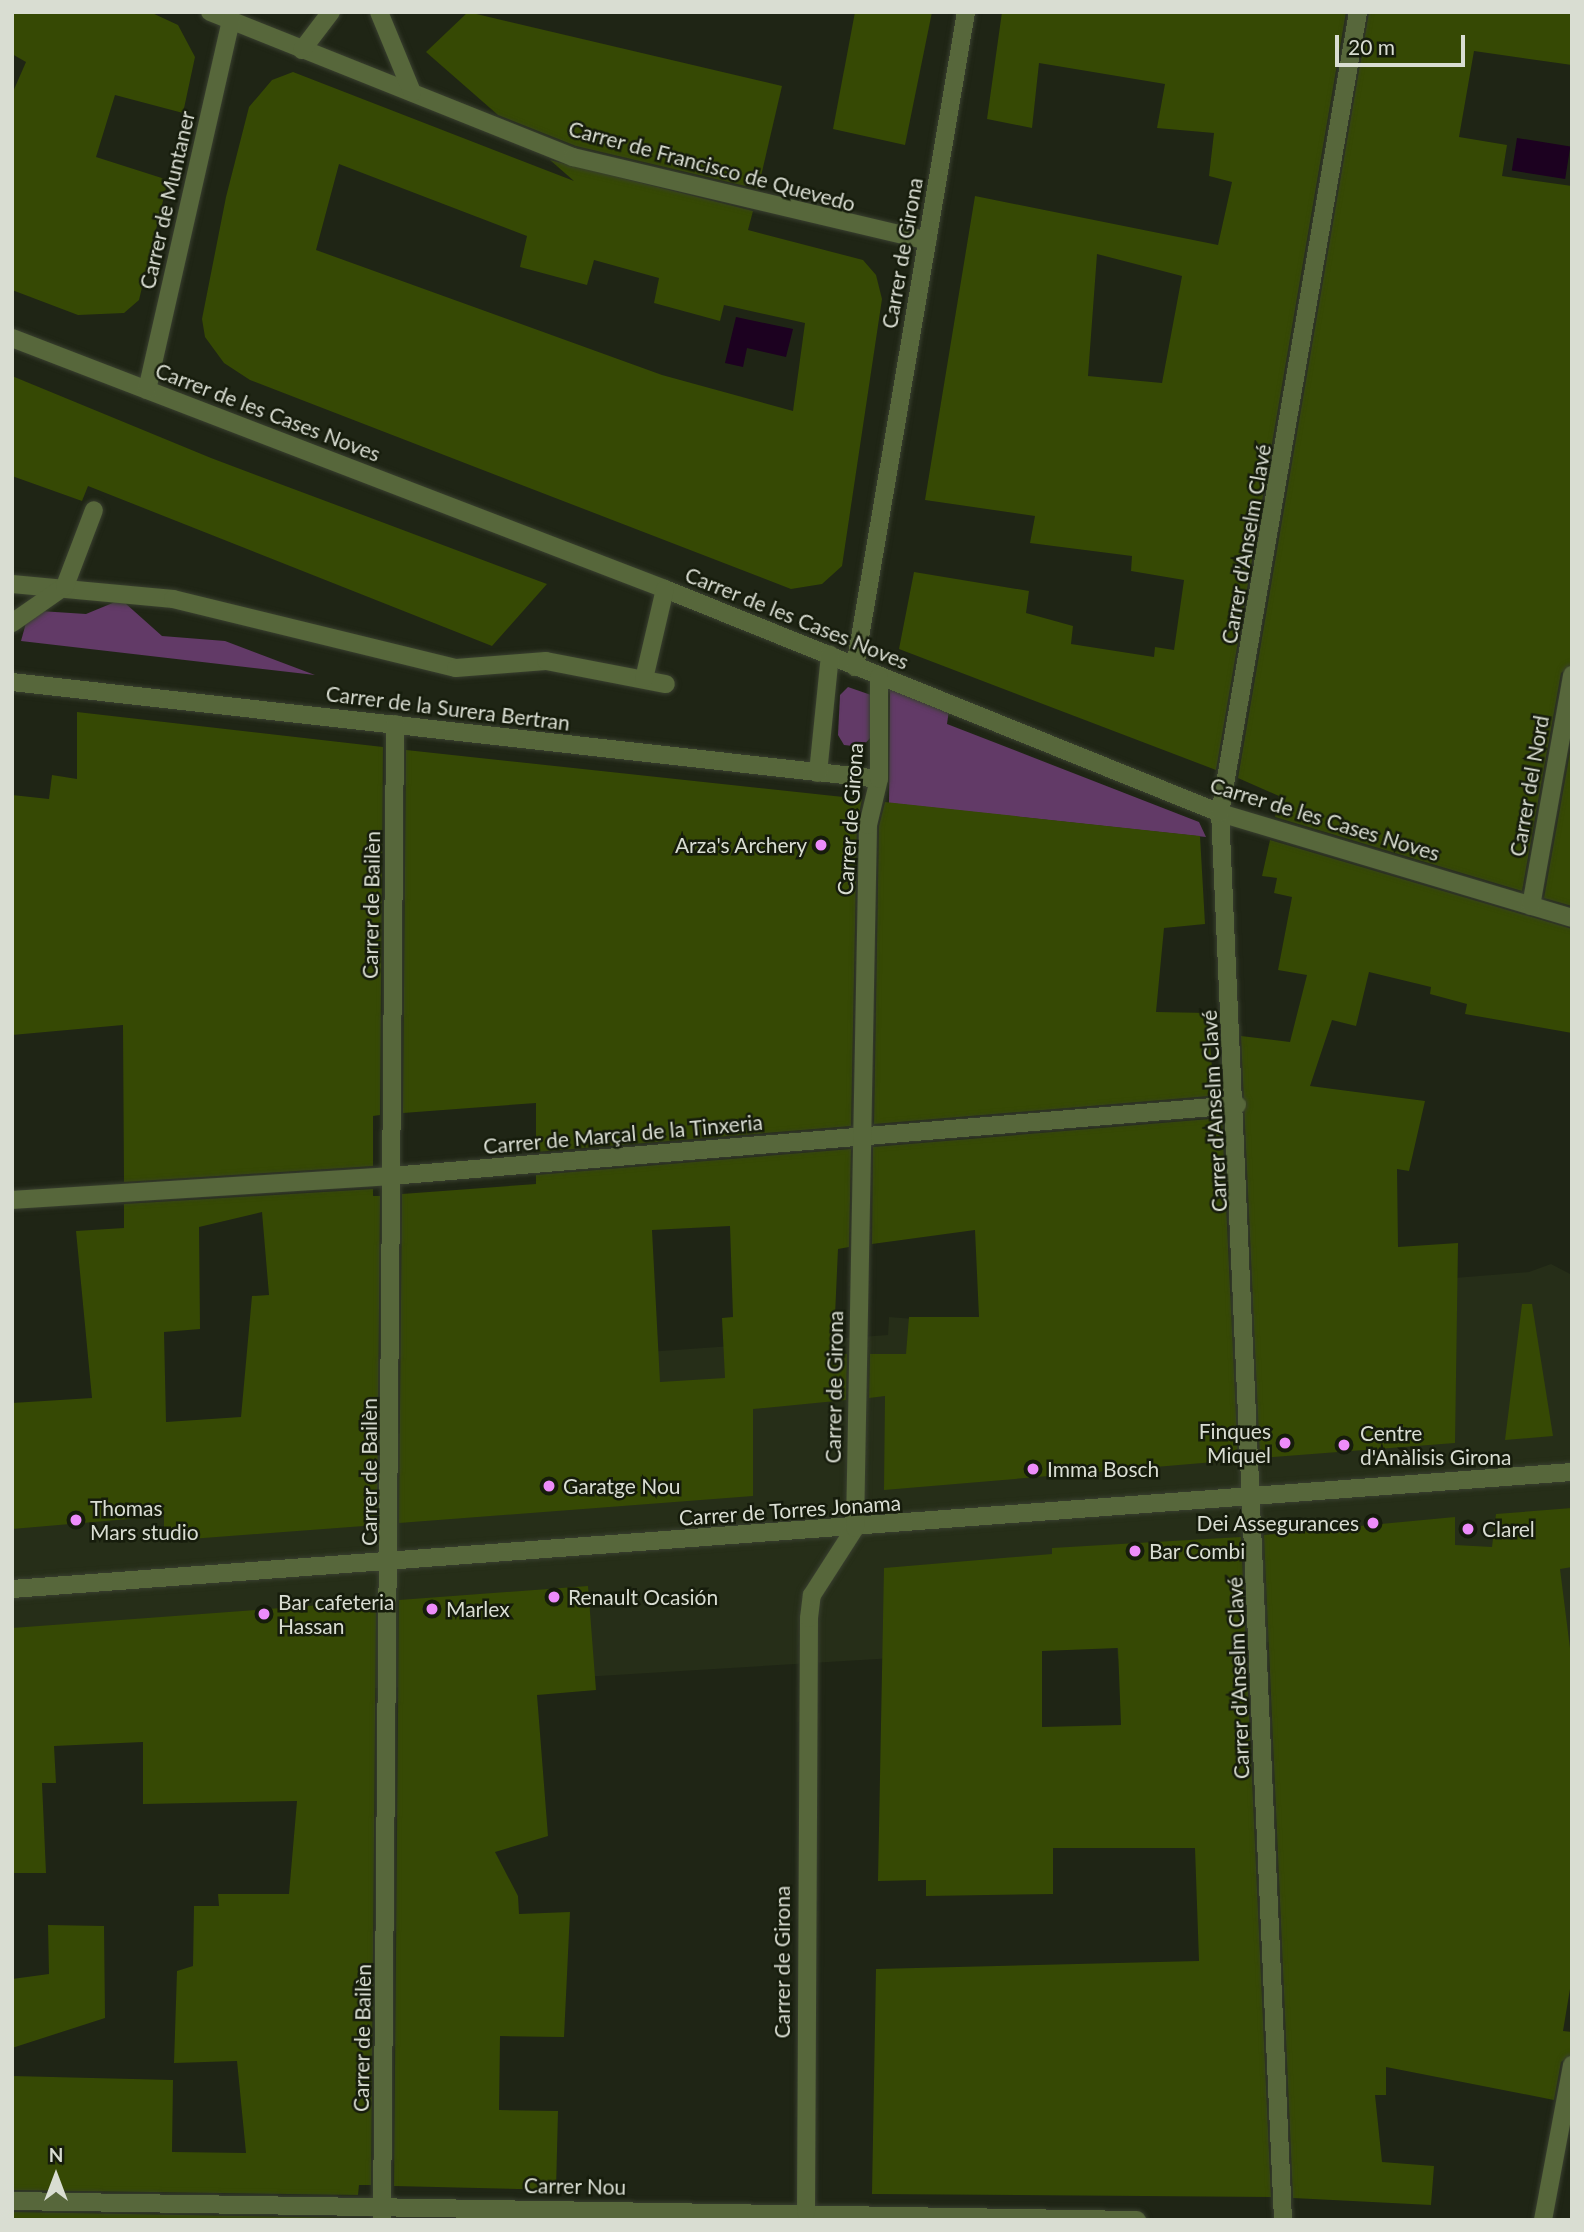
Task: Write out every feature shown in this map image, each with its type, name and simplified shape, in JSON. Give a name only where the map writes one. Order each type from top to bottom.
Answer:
[{"type":"street","name":"Carrer de Francisco de Quevedo","points":[[210,12],[573,157],[927,241]]},
{"type":"street","points":[[302,50],[331,12]]},
{"type":"street","points":[[379,12],[412,92]]},
{"type":"street","name":"Carrer de Girona","points":[[855,667],[966,12]]},
{"type":"street","name":"Carrer d'Anselm Clavé","points":[[1283,2220],[1237,1105],[1220,813],[1358,12]]},
{"type":"street","name":"Carrer de Muntaner","points":[[147,390],[231,21]]},
{"type":"street","name":"Carrer de les Cases Noves","points":[[12,338],[665,589],[1220,813],[1572,918]]},
{"type":"street","points":[[12,624],[65,586],[94,510]]},
{"type":"street","points":[[12,584],[65,586],[173,599],[456,668],[545,661],[666,684]]},
{"type":"street","points":[[644,680],[665,589]]},
{"type":"street","points":[[818,772],[831,655]]},
{"type":"street","name":"Carrer del Nord","points":[[1531,906],[1572,675]]},
{"type":"street","name":"Carrer de Girona","points":[[806,2212],[808,1618],[812,1595],[855,1528],[868,825],[879,779],[879,677]]},
{"type":"street","name":"Carrer de la Surera Bertran","points":[[12,682],[879,779]]},
{"type":"street","name":"Carrer de Bailèn","points":[[382,2213],[391,1564],[395,724]]},
{"type":"street","name":"Carrer de Marçal de la Tinxeria","points":[[12,1200],[391,1176],[1237,1105]]},
{"type":"street","name":"Carrer de Torres Jonama","points":[[12,1589],[391,1564],[1572,1472]]},
{"type":"street","points":[[1543,2220],[1572,2065]]},
{"type":"street","name":"Carrer Nou","points":[[12,2201],[382,2213],[806,2212],[835,2217],[1137,2220]]},
{"type":"shaded area","points":[[1517,138],[1570,146],[1565,179],[1512,171]]},
{"type":"shaded area","points":[[736,317],[793,329],[786,357],[747,348],[743,367],[725,363]]},
{"type":"shaded area","points":[[115,602],[125,603],[162,636],[225,641],[315,675],[21,641],[27,619],[40,611],[86,614]]},
{"type":"shaded area","points":[[848,687],[871,695],[871,737],[862,747],[844,745],[838,735],[840,695]]},
{"type":"shaded area","points":[[890,689],[949,710],[947,724],[1199,822],[1206,837],[889,803]]},
{"type":"shaded area","points":[[1551,1264],[1572,1275],[1572,1664],[1286,1640],[1118,1659],[1117,1648],[1042,1649],[417,1687],[12,1697],[12,1464],[418,1432],[647,1352],[888,1335],[889,1317],[979,1324],[979,1316],[1529,1272]]},
{"type":"building","points":[[12,12],[150,12],[178,25],[195,57],[183,113],[115,95],[96,157],[168,180],[139,300],[124,313],[78,315],[12,290],[12,94],[26,62],[12,54]]},
{"type":"building","points":[[468,12],[782,86],[758,189],[576,146],[498,115],[426,52]]},
{"type":"building","points":[[855,12],[932,12],[905,145],[833,129]]},
{"type":"building","points":[[1002,12],[1346,12],[1216,770],[899,649],[914,572],[1029,591],[1026,613],[1073,626],[1071,644],[1154,657],[1155,647],[1174,650],[1184,580],[1131,571],[1132,556],[1030,543],[1035,516],[925,500],[975,196],[1218,245],[1232,182],[1209,176],[1214,133],[1157,128],[1165,84],[1039,63],[1032,128],[987,119]],"holes":[[[1097,254],[1182,276],[1162,383],[1088,376]]]},
{"type":"building","points":[[1369,12],[1572,12],[1572,65],[1474,51],[1459,137],[1507,145],[1502,176],[1572,186],[1572,664],[1561,673],[1522,891],[1275,817],[1279,796],[1238,778]]},
{"type":"building","points":[[293,72],[574,181],[550,160],[753,211],[748,230],[863,260],[876,275],[882,299],[842,566],[822,584],[791,589],[250,380],[224,363],[205,337],[202,319],[226,197],[249,107],[272,80]],"holes":[[[339,164],[527,236],[520,267],[587,285],[594,260],[659,278],[654,303],[720,321],[724,305],[805,323],[793,411],[662,375],[316,250]]]},
{"type":"building","points":[[12,376],[211,458],[547,584],[492,646],[88,486],[82,501],[12,476]]},
{"type":"building","points":[[77,712],[383,747],[380,1115],[373,1116],[373,1166],[124,1182],[123,1025],[12,1035],[12,795],[49,799],[52,775],[77,779]]},
{"type":"building","points":[[1572,741],[1572,906],[1544,898]]},
{"type":"building","points":[[406,750],[862,799],[857,825],[851,1126],[536,1152],[536,1103],[403,1113]]},
{"type":"building","points":[[885,802],[1200,836],[1205,924],[1164,928],[1156,1012],[1208,1013],[1213,1082],[1220,1075],[1221,1095],[874,1124],[879,826]]},
{"type":"building","points":[[1270,840],[1572,929],[1572,1033],[1465,1014],[1467,1004],[1430,994],[1431,987],[1369,972],[1356,1026],[1332,1020],[1310,1086],[1425,1101],[1409,1171],[1397,1169],[1398,1247],[1458,1243],[1455,1443],[1260,1458],[1241,1036],[1290,1042],[1307,975],[1278,970],[1292,897],[1274,893],[1277,878],[1262,876]]},
{"type":"building","points":[[1222,1118],[1238,1460],[884,1490],[885,1396],[869,1398],[870,1354],[906,1354],[909,1317],[979,1317],[975,1230],[872,1244],[873,1147]]},
{"type":"building","points":[[851,1149],[849,1247],[838,1249],[834,1338],[835,1354],[847,1354],[846,1400],[753,1409],[753,1496],[399,1523],[402,1194],[536,1184],[536,1175]],"holes":[[[730,1226],[733,1317],[722,1318],[725,1378],[660,1382],[652,1230]]]},
{"type":"building","points":[[373,1189],[373,1196],[380,1196],[377,1525],[164,1541],[164,1516],[12,1529],[12,1403],[92,1398],[76,1231],[124,1228],[124,1204]],"holes":[[[262,1212],[269,1295],[252,1296],[241,1417],[166,1422],[164,1332],[200,1329],[199,1227]]]},
{"type":"building","points":[[1522,1304],[1532,1304],[1553,1436],[1505,1440]]},
{"type":"building","points":[[1572,1508],[1572,1567],[1560,1569],[1572,1664],[1572,1977],[1563,2031],[1572,2032],[1572,2054],[1561,2062],[1554,2100],[1386,2067],[1386,2095],[1375,2095],[1382,2162],[1434,2166],[1431,2205],[1293,2198],[1264,1535],[1455,1517],[1455,1545],[1492,1547],[1496,1514]]},
{"type":"building","points":[[1241,1537],[1271,2197],[872,2194],[876,1969],[1199,1961],[1195,1848],[1053,1848],[1053,1894],[926,1896],[926,1880],[878,1881],[884,1568],[1052,1554],[1052,1548]],"holes":[[[1118,1648],[1121,1725],[1042,1727],[1042,1651]]]},
{"type":"building","points":[[588,1586],[596,1690],[537,1695],[548,1836],[495,1852],[518,1896],[519,1914],[570,1912],[564,2037],[500,2036],[499,2110],[558,2111],[556,2190],[394,2186],[399,1600]]},
{"type":"building","points":[[376,1601],[371,2185],[359,2185],[358,2195],[12,2190],[12,2076],[173,2080],[172,2152],[246,2153],[237,2061],[174,2063],[177,1971],[193,1966],[194,1906],[219,1906],[218,1894],[289,1894],[297,1801],[143,1804],[143,1742],[54,1746],[56,1783],[42,1783],[46,1873],[12,1873],[12,1628]]},
{"type":"building","points":[[48,1925],[104,1926],[105,2018],[12,2048],[12,1979],[49,1974]]},
{"type":"building","points":[[12,2212],[357,2218],[12,2220]]},
{"type":"place","name":"Arza's Archery","points":[[821,845]]},
{"type":"place","name":"Finques Miquel","points":[[1285,1443]]},
{"type":"place","name":"Centre d'Anàlisis Girona","points":[[1344,1445]]},
{"type":"place","name":"Imma Bosch","points":[[1033,1469]]},
{"type":"place","name":"Garatge Nou","points":[[549,1486]]},
{"type":"place","name":"Thomas Mars studio","points":[[76,1520]]},
{"type":"place","name":"Dei Assegurances","points":[[1373,1523]]},
{"type":"place","name":"Clarel","points":[[1468,1529]]},
{"type":"place","name":"Bar Combi","points":[[1135,1551]]},
{"type":"place","name":"Renault Ocasión","points":[[554,1597]]},
{"type":"place","name":"Marlex","points":[[432,1609]]},
{"type":"place","name":"Bar cafeteria Hassan","points":[[264,1614]]}]
